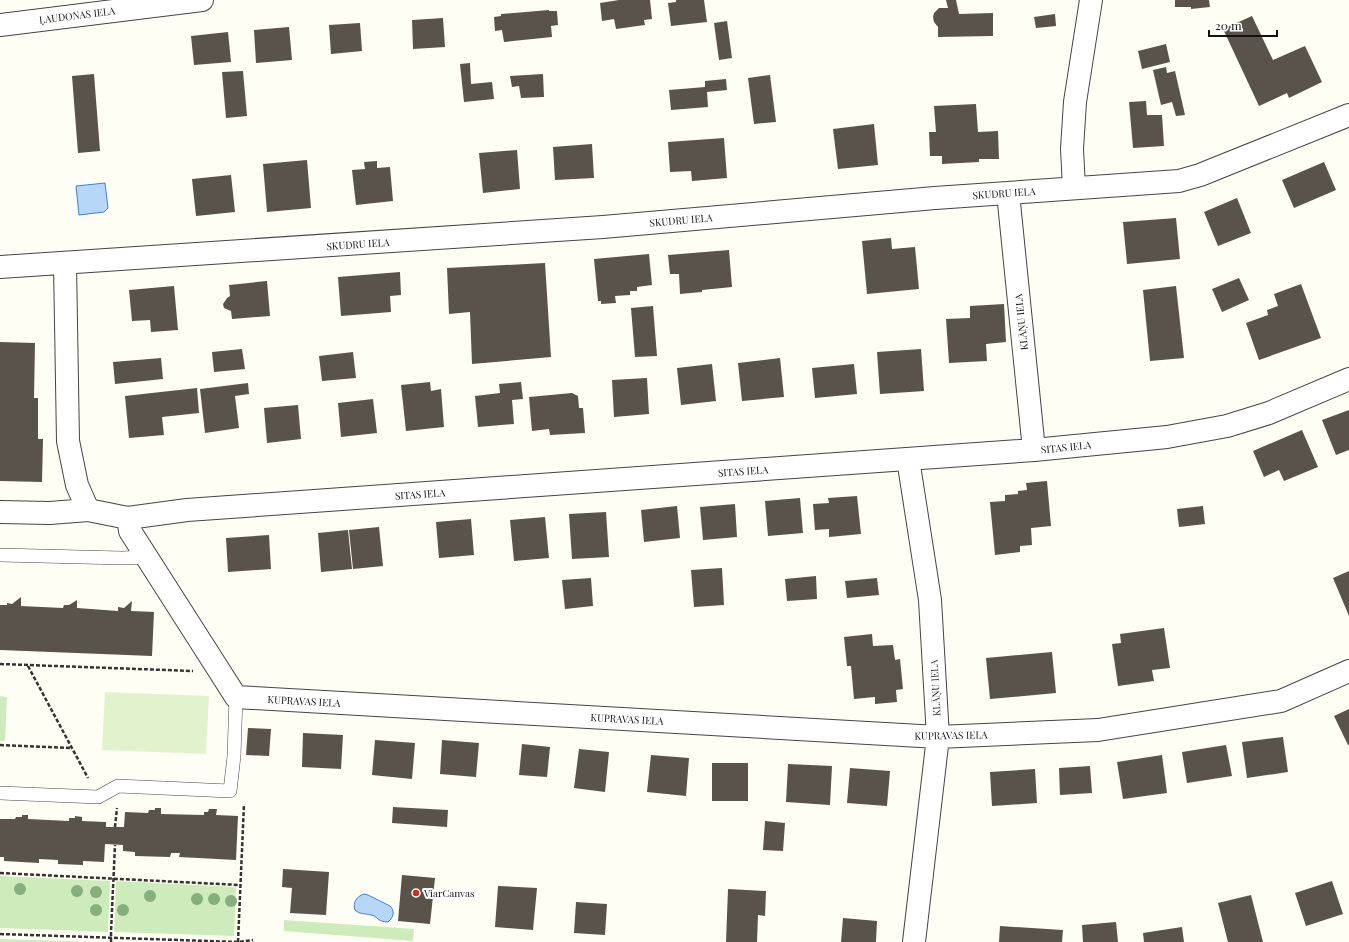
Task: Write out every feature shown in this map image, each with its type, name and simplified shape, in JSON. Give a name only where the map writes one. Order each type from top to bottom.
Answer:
[{"type":"street","name":"ĻAUDONAS IELA","points":[[0,25],[72,8],[202,0]]},
{"type":"street","points":[[1074,188],[1072,149],[1075,102],[1091,0]]},
{"type":"street","name":"SKUDRU IELA","points":[[0,267],[65,264],[595,227],[935,198],[1179,181],[1200,175],[1349,115]]},
{"type":"street","name":"KLĀŅU IELA","points":[[1008,194],[1034,450]]},
{"type":"street","points":[[65,264],[68,441],[77,485],[88,510]]},
{"type":"street","name":"SITAS IELA","points":[[128,518],[195,509],[908,460],[1168,437],[1227,426],[1269,413],[1349,379]]},
{"type":"street","name":"KLĀŅU IELA","points":[[908,460],[930,600],[938,737],[914,942]]},
{"type":"street","points":[[0,512],[50,513],[88,510],[128,518],[130,531],[236,697]]},
{"type":"street","name":"KUPRAVAS IELA","points":[[236,697],[938,737],[1098,730],[1281,701],[1349,672]]},
{"type":"lane","points":[[0,554],[122,558],[146,557]]},
{"type":"lane","points":[[0,793],[98,797],[118,786],[230,791],[234,756],[236,697]]},
{"type":"path","points":[[0,664],[220,672]]},
{"type":"path","points":[[28,665],[98,797]]},
{"type":"path","points":[[0,745],[72,748]]},
{"type":"path","points":[[230,791],[244,792],[238,942]]},
{"type":"path","points":[[111,942],[115,845]]},
{"type":"path","points":[[0,873],[240,885]]},
{"type":"path","points":[[0,934],[238,942],[252,940]]},
{"type":"green space","points":[[105,692],[209,696],[206,754],[102,750]]},
{"type":"green space","points":[[0,696],[7,697],[5,741],[0,741]]},
{"type":"green space","points":[[0,876],[110,881],[108,932],[0,928]]},
{"type":"green space","points":[[116,881],[236,887],[234,936],[114,932]]},
{"type":"green space","points":[[284,920],[414,929],[413,941],[284,931]]},
{"type":"green space","points":[[0,939],[96,942],[0,942]]},
{"type":"water","points":[[105,183],[108,208],[104,212],[79,215],[76,186]]},
{"type":"water","points":[[364,894],[390,906],[393,910],[393,914],[392,918],[388,922],[355,910],[354,905],[356,900]]},
{"type":"building","points":[[619,0],[650,0],[652,19],[644,20],[645,25],[616,29],[614,19],[602,21],[600,3]]},
{"type":"building","points":[[676,0],[704,0],[707,22],[671,26],[668,3],[676,2]]},
{"type":"building","points":[[946,0],[956,0],[959,14],[993,13],[993,36],[938,37],[938,27],[934,22],[933,17],[934,13],[939,8],[948,8]]},
{"type":"building","points":[[1175,0],[1209,0],[1210,7],[1191,9],[1191,7],[1175,7]]},
{"type":"building","points":[[549,10],[557,11],[558,25],[551,26],[552,37],[504,42],[502,30],[495,31],[494,17],[501,16],[501,14]]},
{"type":"building","points":[[1055,14],[1056,26],[1036,28],[1034,17]]},
{"type":"building","points":[[1252,16],[1273,60],[1305,46],[1322,82],[1289,98],[1287,93],[1259,106],[1223,29]]},
{"type":"building","points":[[443,18],[445,47],[413,49],[412,20]]},
{"type":"building","points":[[727,21],[732,58],[719,60],[714,23]]},
{"type":"building","points":[[360,23],[362,51],[331,54],[329,25]]},
{"type":"building","points":[[289,27],[292,60],[256,63],[254,30]]},
{"type":"building","points":[[228,32],[231,62],[194,65],[191,36]]},
{"type":"building","points":[[1166,44],[1170,62],[1142,69],[1138,51]]},
{"type":"building","points":[[470,63],[471,84],[492,82],[494,99],[464,102],[460,64]]},
{"type":"building","points":[[1166,67],[1167,73],[1175,71],[1185,115],[1176,116],[1172,102],[1161,105],[1153,70]]},
{"type":"building","points":[[243,71],[247,116],[226,118],[222,72]]},
{"type":"building","points":[[94,74],[100,151],[78,153],[72,76]]},
{"type":"building","points":[[543,74],[544,97],[521,98],[519,86],[512,87],[510,76]]},
{"type":"building","points":[[770,75],[776,122],[754,124],[748,78]]},
{"type":"building","points":[[726,79],[727,90],[707,92],[708,107],[671,110],[669,90],[705,87],[705,81]]},
{"type":"building","points":[[1146,101],[1147,115],[1162,115],[1164,146],[1133,148],[1129,102]]},
{"type":"building","points":[[976,104],[978,132],[998,131],[999,159],[979,159],[979,162],[942,164],[942,156],[930,156],[929,132],[936,132],[934,106]]},
{"type":"building","points":[[874,124],[878,165],[838,169],[833,129]]},
{"type":"building","points":[[724,138],[727,178],[692,181],[691,171],[670,172],[668,142]]},
{"type":"building","points":[[592,144],[594,178],[555,180],[553,147]]},
{"type":"building","points":[[517,150],[520,189],[483,193],[479,153]]},
{"type":"building","points":[[307,160],[311,208],[267,212],[263,164]]},
{"type":"building","points":[[377,161],[377,168],[390,167],[393,201],[356,205],[352,170],[365,169],[364,162]]},
{"type":"building","points":[[1324,162],[1336,190],[1294,208],[1282,180]]},
{"type":"building","points":[[231,175],[235,212],[196,216],[192,179]]},
{"type":"building","points":[[1237,198],[1251,233],[1218,246],[1204,212]]},
{"type":"building","points":[[1176,218],[1180,259],[1127,264],[1123,222]]},
{"type":"building","points":[[891,238],[892,249],[915,247],[919,289],[867,294],[862,241]]},
{"type":"building","points":[[729,250],[732,287],[680,294],[679,274],[670,274],[668,255]]},
{"type":"building","points":[[649,254],[652,285],[637,287],[637,291],[630,291],[630,295],[615,296],[616,303],[601,304],[601,301],[598,301],[594,259]]},
{"type":"building","points":[[545,263],[551,357],[472,364],[470,312],[449,314],[447,268]]},
{"type":"building","points":[[400,272],[401,295],[390,296],[391,312],[341,316],[338,277]]},
{"type":"building","points":[[1239,278],[1249,300],[1222,312],[1212,289]]},
{"type":"building","points":[[267,281],[270,316],[232,319],[231,311],[224,308],[223,304],[230,296],[229,285]]},
{"type":"building","points":[[1301,284],[1321,338],[1259,360],[1246,323],[1268,315],[1267,310],[1278,306],[1274,294]]},
{"type":"building","points":[[174,286],[178,330],[151,332],[150,320],[132,321],[129,290]]},
{"type":"building","points":[[1176,286],[1184,358],[1150,361],[1143,290]]},
{"type":"building","points":[[1004,304],[1006,342],[986,344],[987,361],[949,363],[946,319],[970,318],[970,306]]},
{"type":"building","points":[[653,306],[657,356],[635,357],[631,308]]},
{"type":"building","points":[[0,342],[35,343],[34,398],[38,398],[38,439],[43,439],[42,482],[0,481]]},
{"type":"building","points":[[242,349],[245,369],[214,372],[212,352]]},
{"type":"building","points":[[921,349],[924,391],[880,394],[877,352]]},
{"type":"building","points":[[353,352],[356,378],[322,381],[319,356]]},
{"type":"building","points":[[161,358],[163,379],[115,384],[113,362]]},
{"type":"building","points":[[780,358],[784,397],[742,401],[738,363]]},
{"type":"building","points":[[712,364],[716,401],[681,405],[677,368]]},
{"type":"building","points":[[854,364],[857,394],[815,398],[812,368]]},
{"type":"building","points":[[647,378],[649,414],[614,417],[612,380]]},
{"type":"building","points":[[430,382],[431,391],[441,389],[444,427],[406,431],[401,385]]},
{"type":"building","points":[[521,382],[523,399],[512,400],[514,424],[478,427],[475,396],[500,393],[499,384]]},
{"type":"building","points":[[248,383],[249,394],[235,396],[239,428],[205,433],[200,389]]},
{"type":"building","points":[[197,388],[199,413],[162,417],[164,435],[129,438],[125,396]]},
{"type":"building","points":[[572,393],[578,396],[579,408],[583,408],[585,433],[550,435],[549,429],[532,431],[529,397]]},
{"type":"building","points":[[373,399],[377,433],[341,437],[338,403]]},
{"type":"building","points":[[298,405],[301,439],[267,443],[264,408]]},
{"type":"building","points":[[1349,410],[1349,450],[1336,455],[1322,420]]},
{"type":"building","points":[[1302,430],[1318,467],[1284,481],[1279,470],[1264,477],[1253,451]]},
{"type":"building","points":[[1047,481],[1051,526],[1031,528],[1032,545],[1020,546],[1020,552],[995,555],[990,502],[1005,501],[1005,495],[1018,494],[1018,491],[1027,490],[1026,483]]},
{"type":"building","points":[[857,496],[861,534],[829,537],[829,529],[815,530],[813,504],[829,503],[828,498]]},
{"type":"building","points":[[800,498],[803,533],[768,536],[765,501]]},
{"type":"building","points":[[735,504],[737,537],[703,540],[700,507]]},
{"type":"building","points":[[677,506],[680,538],[644,542],[641,510]]},
{"type":"building","points":[[1203,506],[1205,524],[1179,527],[1177,509]]},
{"type":"building","points":[[606,512],[609,557],[572,559],[569,514]]},
{"type":"building","points":[[545,517],[549,558],[514,561],[510,520]]},
{"type":"building","points":[[471,519],[474,555],[439,558],[436,522]]},
{"type":"building","points":[[379,527],[383,566],[353,569],[349,530]]},
{"type":"building","points":[[348,530],[352,569],[321,572],[318,533]]},
{"type":"building","points":[[269,535],[271,569],[228,572],[226,538]]},
{"type":"building","points":[[722,568],[724,605],[694,607],[691,570]]},
{"type":"building","points":[[1349,571],[1349,616],[1333,578]]},
{"type":"building","points":[[816,576],[817,599],[787,601],[785,579]]},
{"type":"building","points":[[591,578],[593,606],[565,609],[562,580]]},
{"type":"building","points":[[877,578],[879,595],[847,598],[845,581]]},
{"type":"building","points":[[21,597],[21,606],[63,608],[64,605],[69,605],[77,600],[77,608],[118,611],[118,607],[124,608],[132,601],[131,611],[154,612],[152,656],[0,650],[0,605],[7,605],[7,603],[12,604]]},
{"type":"building","points":[[1164,628],[1170,668],[1152,670],[1154,681],[1118,686],[1112,644],[1121,643],[1120,634]]},
{"type":"building","points":[[872,634],[873,646],[893,645],[895,660],[900,659],[903,689],[896,690],[897,702],[875,704],[875,697],[854,699],[851,666],[847,666],[844,637]]},
{"type":"building","points":[[1052,652],[1056,693],[990,699],[986,658]]},
{"type":"building","points":[[1349,709],[1349,745],[1348,745],[1334,716]]},
{"type":"building","points":[[248,728],[271,729],[269,756],[246,755]]},
{"type":"building","points":[[303,733],[343,735],[341,769],[302,767]]},
{"type":"building","points":[[1283,737],[1288,772],[1247,778],[1242,742]]},
{"type":"building","points":[[375,740],[415,743],[412,779],[372,775]]},
{"type":"building","points":[[442,740],[479,743],[476,777],[440,774]]},
{"type":"building","points":[[522,744],[550,747],[547,777],[519,775]]},
{"type":"building","points":[[1226,745],[1232,776],[1187,783],[1182,752]]},
{"type":"building","points":[[579,749],[609,752],[605,792],[574,788]]},
{"type":"building","points":[[651,755],[689,758],[686,796],[647,792]]},
{"type":"building","points":[[1162,755],[1167,793],[1123,799],[1117,762]]},
{"type":"building","points":[[712,763],[748,763],[748,801],[712,801]]},
{"type":"building","points":[[788,764],[832,766],[830,805],[786,802]]},
{"type":"building","points":[[1090,766],[1092,793],[1060,795],[1059,768]]},
{"type":"building","points":[[850,768],[890,771],[887,806],[847,803]]},
{"type":"building","points":[[1035,769],[1037,803],[992,806],[990,772]]},
{"type":"building","points":[[393,807],[448,810],[447,827],[392,823]]},
{"type":"building","points":[[155,808],[161,808],[161,814],[204,815],[204,812],[208,812],[209,809],[217,809],[216,815],[238,816],[236,860],[179,857],[180,853],[171,853],[170,857],[135,856],[135,852],[123,851],[123,845],[105,844],[104,862],[83,861],[83,865],[58,864],[58,860],[39,859],[39,863],[4,861],[4,857],[0,857],[0,819],[15,819],[16,817],[22,817],[22,815],[28,815],[28,819],[69,821],[69,818],[75,818],[75,816],[82,817],[82,821],[106,822],[106,827],[124,827],[125,812],[148,813],[149,810],[155,810]]},
{"type":"building","points":[[765,821],[785,823],[783,851],[763,850]]},
{"type":"building","points":[[283,869],[329,872],[326,915],[290,913],[292,888],[282,887]]},
{"type":"building","points":[[402,875],[435,878],[430,924],[398,921]]},
{"type":"building","points":[[1332,881],[1343,914],[1306,926],[1295,893]]},
{"type":"building","points":[[498,886],[537,888],[533,930],[495,927]]},
{"type":"building","points":[[728,889],[766,891],[765,916],[758,915],[757,942],[726,942]]},
{"type":"building","points":[[1251,895],[1263,942],[1228,942],[1218,903]]},
{"type":"building","points":[[576,902],[607,904],[605,935],[574,933]]},
{"type":"building","points":[[843,918],[877,921],[876,942],[841,942]]},
{"type":"building","points":[[1116,922],[1118,942],[1083,942],[1082,925]]},
{"type":"building","points":[[1000,926],[1063,930],[1062,942],[999,942]]},
{"type":"building","points":[[1182,927],[1184,942],[1144,942],[1143,933]]},
{"type":"place","name":"ViarCanvas","points":[[416,893]]}]
